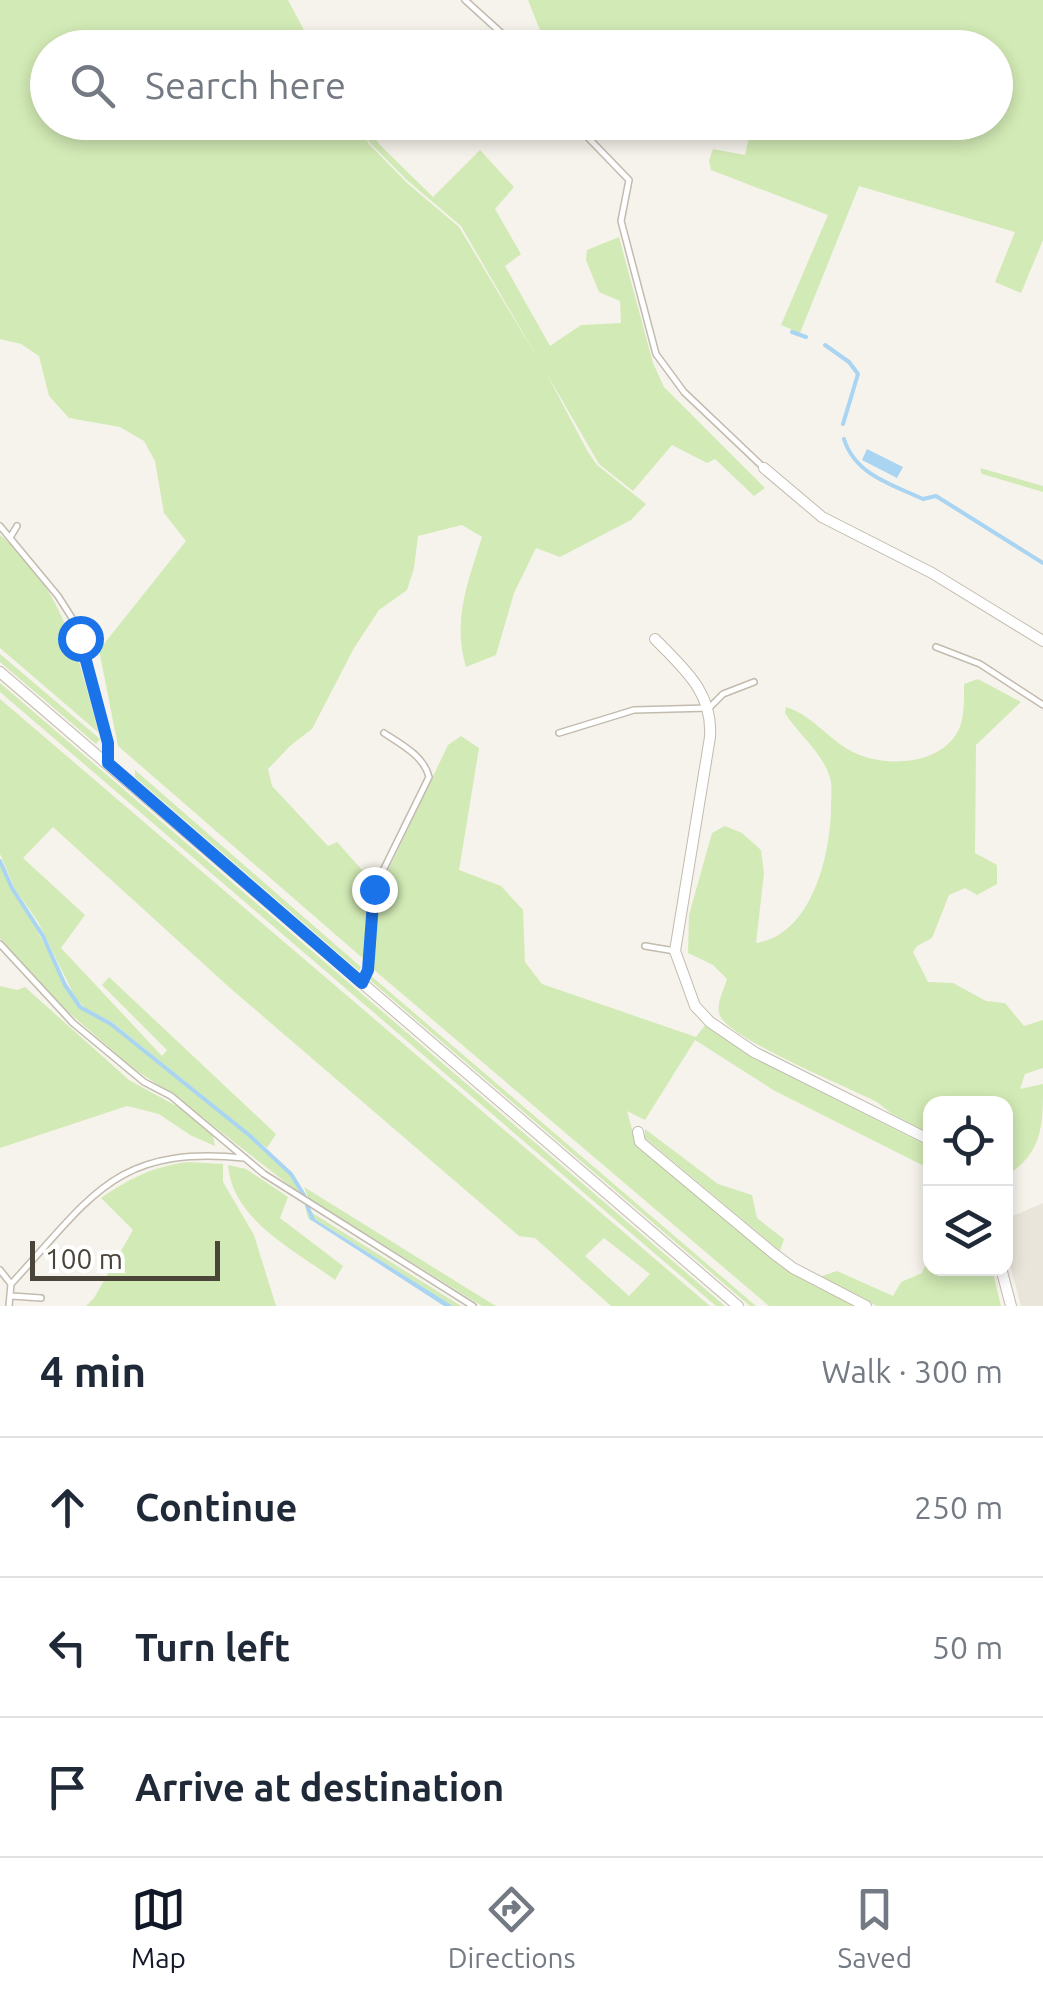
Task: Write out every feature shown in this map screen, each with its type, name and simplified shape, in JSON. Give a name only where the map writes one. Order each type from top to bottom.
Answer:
[{"type":"street","points":[[764,468],[822,517],[932,573],[1043,641]]},
{"type":"street","points":[[655,639],[696,682],[709,708],[710,736],[675,951],[687,990],[710,1022],[754,1052],[923,1136]]},
{"type":"street","points":[[0,672],[738,1306]]},
{"type":"street","points":[[638,1132],[640,1142],[773,1253],[793,1268],[866,1306]]},
{"type":"street","points":[[1003,1276],[1011,1306]]},
{"type":"lane","points":[[464,0],[498,30]]},
{"type":"lane","points":[[590,140],[629,180],[621,221],[656,354],[684,392],[764,468]]},
{"type":"lane","points":[[0,526],[72,618],[108,743],[108,763]]},
{"type":"lane","points":[[10,536],[17,526]]},
{"type":"lane","points":[[936,647],[980,664],[1043,704]]},
{"type":"lane","points":[[560,734],[634,710],[709,708],[723,694],[754,682]]},
{"type":"lane","points":[[362,983],[368,970],[374,889],[428,777],[425,765],[384,733]]},
{"type":"lane","points":[[0,944],[46,995],[119,1062],[144,1082],[171,1096],[264,1174],[473,1306]]},
{"type":"lane","points":[[645,946],[675,951]]},
{"type":"lane","points":[[11,1284],[97,1192],[132,1169],[152,1160],[174,1157],[247,1158]]},
{"type":"lane","points":[[0,1270],[11,1284],[9,1306]]},
{"type":"lane","points":[[12,1296],[41,1298]]},
{"type":"shaded area","points":[[1043,1203],[1043,1306],[1021,1306],[1013,1276],[1013,1216]]},
{"type":"green space","points":[[0,0],[288,0],[304,30],[30,30],[30,140],[367,140],[407,183],[459,227],[544,369],[588,452],[597,465],[646,504],[631,520],[560,557],[536,548],[514,593],[496,655],[466,667],[461,617],[482,537],[462,525],[418,536],[407,590],[379,610],[354,648],[312,729],[268,769],[272,786],[328,846],[337,842],[370,879],[366,961],[118,746],[99,650],[186,541],[164,513],[155,461],[144,441],[120,427],[69,418],[49,396],[39,356],[21,344],[0,339]]},
{"type":"green space","points":[[528,0],[1043,0],[1043,240],[1021,293],[995,282],[1015,232],[859,186],[800,333],[781,325],[828,215],[711,170],[709,161],[713,149],[745,155],[748,140],[1013,140],[1013,30],[540,30]]},
{"type":"green space","points":[[368,140],[376,140],[433,197],[480,150],[514,187],[495,209],[521,254],[505,266],[550,346],[581,325],[621,323],[620,301],[599,292],[586,260],[587,250],[619,237],[653,363],[664,387],[765,488],[754,496],[715,459],[707,463],[672,445],[633,491],[599,464],[461,226]]},
{"type":"green space","points":[[980,468],[1043,486],[1043,492],[982,474]]},
{"type":"green space","points":[[0,535],[40,578],[66,625],[99,733],[0,648]]},
{"type":"green space","points":[[0,654],[100,739],[96,744],[0,662]]},
{"type":"green space","points":[[978,679],[1021,702],[976,745],[975,853],[997,865],[997,884],[977,895],[965,888],[949,895],[932,938],[913,952],[928,982],[953,983],[986,1001],[1005,1003],[1024,1026],[1043,1020],[1043,1068],[1025,1074],[1020,1089],[1043,1084],[1038,1137],[1027,1158],[1013,1171],[1013,1096],[923,1096],[923,1130],[877,1102],[767,1050],[729,1026],[719,1012],[727,979],[713,965],[688,953],[689,915],[712,833],[725,826],[742,833],[761,850],[764,873],[756,943],[775,937],[791,925],[814,890],[827,847],[831,782],[821,758],[785,713],[786,707],[804,715],[851,751],[878,760],[909,760],[950,743],[962,720],[964,684]]},
{"type":"green space","points":[[0,683],[725,1306],[716,1306],[0,692]]},
{"type":"green space","points":[[0,699],[710,1306],[611,1306],[535,1238],[519,1236],[230,988],[53,827],[23,858],[85,915],[61,948],[162,1056],[167,1050],[102,985],[109,977],[276,1134],[267,1148],[112,1022],[76,999],[0,854]],"holes":[[[604,1238],[650,1274],[629,1296],[585,1256]]]},
{"type":"green space","points":[[461,736],[479,748],[459,870],[501,886],[523,910],[525,962],[542,984],[696,1037],[706,1024],[751,1057],[923,1143],[923,1165],[775,1091],[695,1040],[645,1120],[627,1111],[636,1144],[781,1264],[859,1306],[769,1306],[373,969],[374,928],[383,881],[448,745]]},
{"type":"green space","points":[[135,770],[361,967],[359,971],[135,777]]},
{"type":"green space","points":[[0,863],[79,1007],[111,1025],[225,1116],[291,1175],[303,1196],[175,1096],[131,1067],[49,995],[0,938]]},
{"type":"green space","points":[[370,975],[756,1306],[750,1306],[371,981]]},
{"type":"green space","points":[[0,986],[17,990],[25,987],[129,1080],[180,1108],[212,1132],[215,1146],[159,1114],[127,1106],[0,1148]]},
{"type":"green space","points":[[645,1129],[718,1184],[752,1195],[757,1218],[784,1239],[780,1251],[645,1138]]},
{"type":"green space","points":[[187,1162],[223,1164],[223,1182],[254,1235],[276,1306],[86,1306],[133,1230],[101,1198],[142,1174]]},
{"type":"green space","points":[[228,1165],[246,1169],[288,1197],[280,1218],[343,1266],[335,1280],[253,1218],[232,1185]]},
{"type":"green space","points":[[304,1187],[496,1306],[482,1306],[308,1198]]},
{"type":"green space","points":[[306,1209],[461,1306],[453,1306],[308,1218]]},
{"type":"green space","points":[[837,1271],[893,1296],[901,1282],[922,1273],[994,1276],[1001,1306],[877,1306],[819,1277]]},
{"type":"water","points":[[867,449],[903,467],[897,478],[862,460]]},
{"type":"water","points":[[308,1218],[313,1218],[453,1306],[444,1306]]},
{"type":"waterway","points":[[792,332],[806,337]]},
{"type":"waterway","points":[[825,345],[849,362],[858,374],[843,424]]},
{"type":"waterway","points":[[844,439],[857,462],[876,477],[923,499],[936,496],[1043,563]]},
{"type":"waterway","points":[[0,861],[80,1007],[111,1024],[249,1135],[291,1174],[304,1195]]},
{"type":"waterway","points":[[307,1206],[313,1219]]},
{"type":"route","points":[[80,638],[108,743],[108,763],[362,983],[368,970],[374,889]]}]
